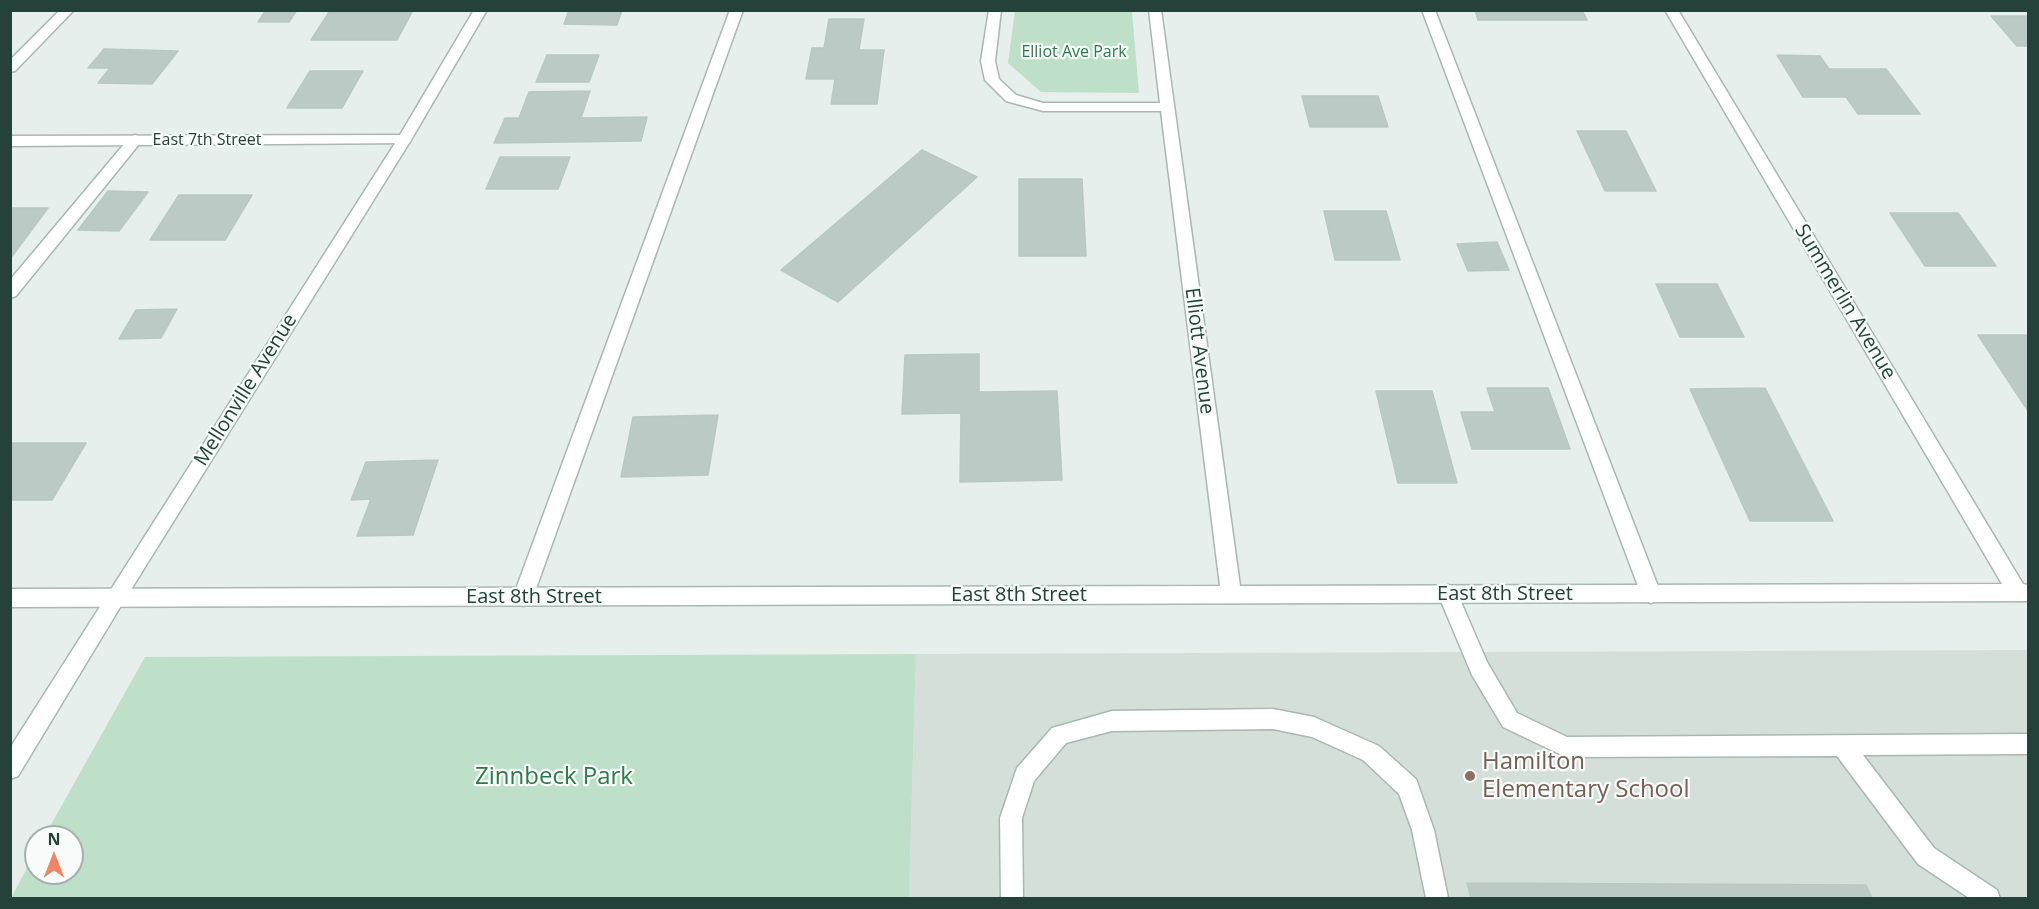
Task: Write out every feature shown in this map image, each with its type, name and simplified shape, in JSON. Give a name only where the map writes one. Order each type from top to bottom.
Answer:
[{"type":"street","points":[[10,68],[68,10]]},
{"type":"street","name":"Mellonville Avenue","points":[[10,769],[404,140],[481,10]]},
{"type":"street","points":[[523,597],[737,10]]},
{"type":"street","points":[[995,10],[988,61],[992,80],[1011,98],[1043,107],[1167,107]]},
{"type":"street","name":"Elliott Avenue","points":[[1155,10],[1231,594]]},
{"type":"street","points":[[1428,10],[1651,594]]},
{"type":"street","name":"Summerlin Avenue","points":[[1671,10],[2023,593]]},
{"type":"street","points":[[10,292],[135,140]]},
{"type":"street","name":"East 7th Street","points":[[10,141],[404,140]]},
{"type":"street","name":"East 8th Street","points":[[10,598],[2023,593]]},
{"type":"street","points":[[1448,594],[1479,668],[1510,720],[1566,747],[2028,744]]},
{"type":"street","points":[[1012,898],[1011,818],[1025,776],[1060,735],[1112,721],[1273,719],[1314,727],[1371,753],[1408,787],[1423,830],[1437,898]]},
{"type":"street","points":[[1842,745],[1926,856],[1989,898]]},
{"type":"shaded area","name":"Hamilton Elementary School","points":[[2028,650],[2028,898],[909,898],[916,654]]},
{"type":"green space","name":"Elliot Ave Park","points":[[1015,11],[1132,11],[1139,93],[1041,92],[1008,63]]},
{"type":"green space","name":"Zinnbeck Park","points":[[916,654],[909,898],[11,898],[24,874],[24,885],[84,885],[84,825],[51,825],[145,657]]},
{"type":"building","points":[[266,10],[297,10],[289,22],[258,22]]},
{"type":"building","points":[[569,10],[622,10],[617,25],[564,24]]},
{"type":"building","points":[[1475,10],[1582,10],[1587,20],[1478,20]]},
{"type":"building","points":[[329,12],[412,12],[397,40],[311,40]]},
{"type":"building","points":[[1991,16],[2028,16],[2028,46],[2017,46]]},
{"type":"building","points":[[829,19],[864,19],[859,50],[884,50],[877,104],[831,104],[835,79],[806,79],[812,48],[824,48]]},
{"type":"building","points":[[104,49],[178,51],[152,84],[98,83],[110,68],[88,68]]},
{"type":"building","points":[[547,55],[599,55],[589,82],[536,82]]},
{"type":"building","points":[[1777,55],[1820,56],[1829,69],[1886,69],[1920,114],[1858,114],[1846,97],[1803,97]]},
{"type":"building","points":[[310,71],[363,71],[342,108],[287,108]]},
{"type":"building","points":[[590,91],[581,118],[647,117],[641,141],[494,143],[505,118],[519,118],[529,92]]},
{"type":"building","points":[[1302,96],[1378,96],[1388,127],[1310,127]]},
{"type":"building","points":[[1577,131],[1626,131],[1656,191],[1605,191]]},
{"type":"building","points":[[922,150],[977,177],[838,302],[781,270]]},
{"type":"building","points":[[500,157],[570,157],[558,189],[486,189]]},
{"type":"building","points":[[1019,179],[1082,179],[1086,256],[1019,256]]},
{"type":"building","points":[[108,191],[148,192],[119,231],[78,230]]},
{"type":"building","points":[[179,195],[252,195],[225,240],[150,240]]},
{"type":"building","points":[[10,208],[48,208],[10,259]]},
{"type":"building","points":[[1324,211],[1386,211],[1400,260],[1335,260]]},
{"type":"building","points":[[1890,213],[1958,213],[1996,266],[1925,266]]},
{"type":"building","points":[[1497,242],[1509,270],[1468,271],[1457,244]]},
{"type":"building","points":[[1656,284],[1717,284],[1744,337],[1680,337]]},
{"type":"building","points":[[177,309],[161,338],[119,339],[136,310]]},
{"type":"building","points":[[1978,335],[2028,335],[2028,411]]},
{"type":"building","points":[[979,354],[979,392],[1057,391],[1062,480],[960,482],[961,413],[902,414],[905,355]]},
{"type":"building","points":[[1487,388],[1548,388],[1570,449],[1472,449],[1461,412],[1495,412]]},
{"type":"building","points":[[1765,388],[1833,521],[1750,521],[1690,389]]},
{"type":"building","points":[[1376,391],[1432,391],[1457,483],[1398,483]]},
{"type":"building","points":[[718,415],[708,475],[621,477],[633,417]]},
{"type":"building","points":[[10,443],[86,443],[52,500],[10,500]]},
{"type":"building","points":[[438,460],[413,535],[357,536],[371,499],[351,500],[366,462]]},
{"type":"building","points":[[1467,883],[1866,885],[1872,898],[1471,898]]},
{"type":"place","name":"Hamilton Elementary School","points":[[1470,776]]}]
